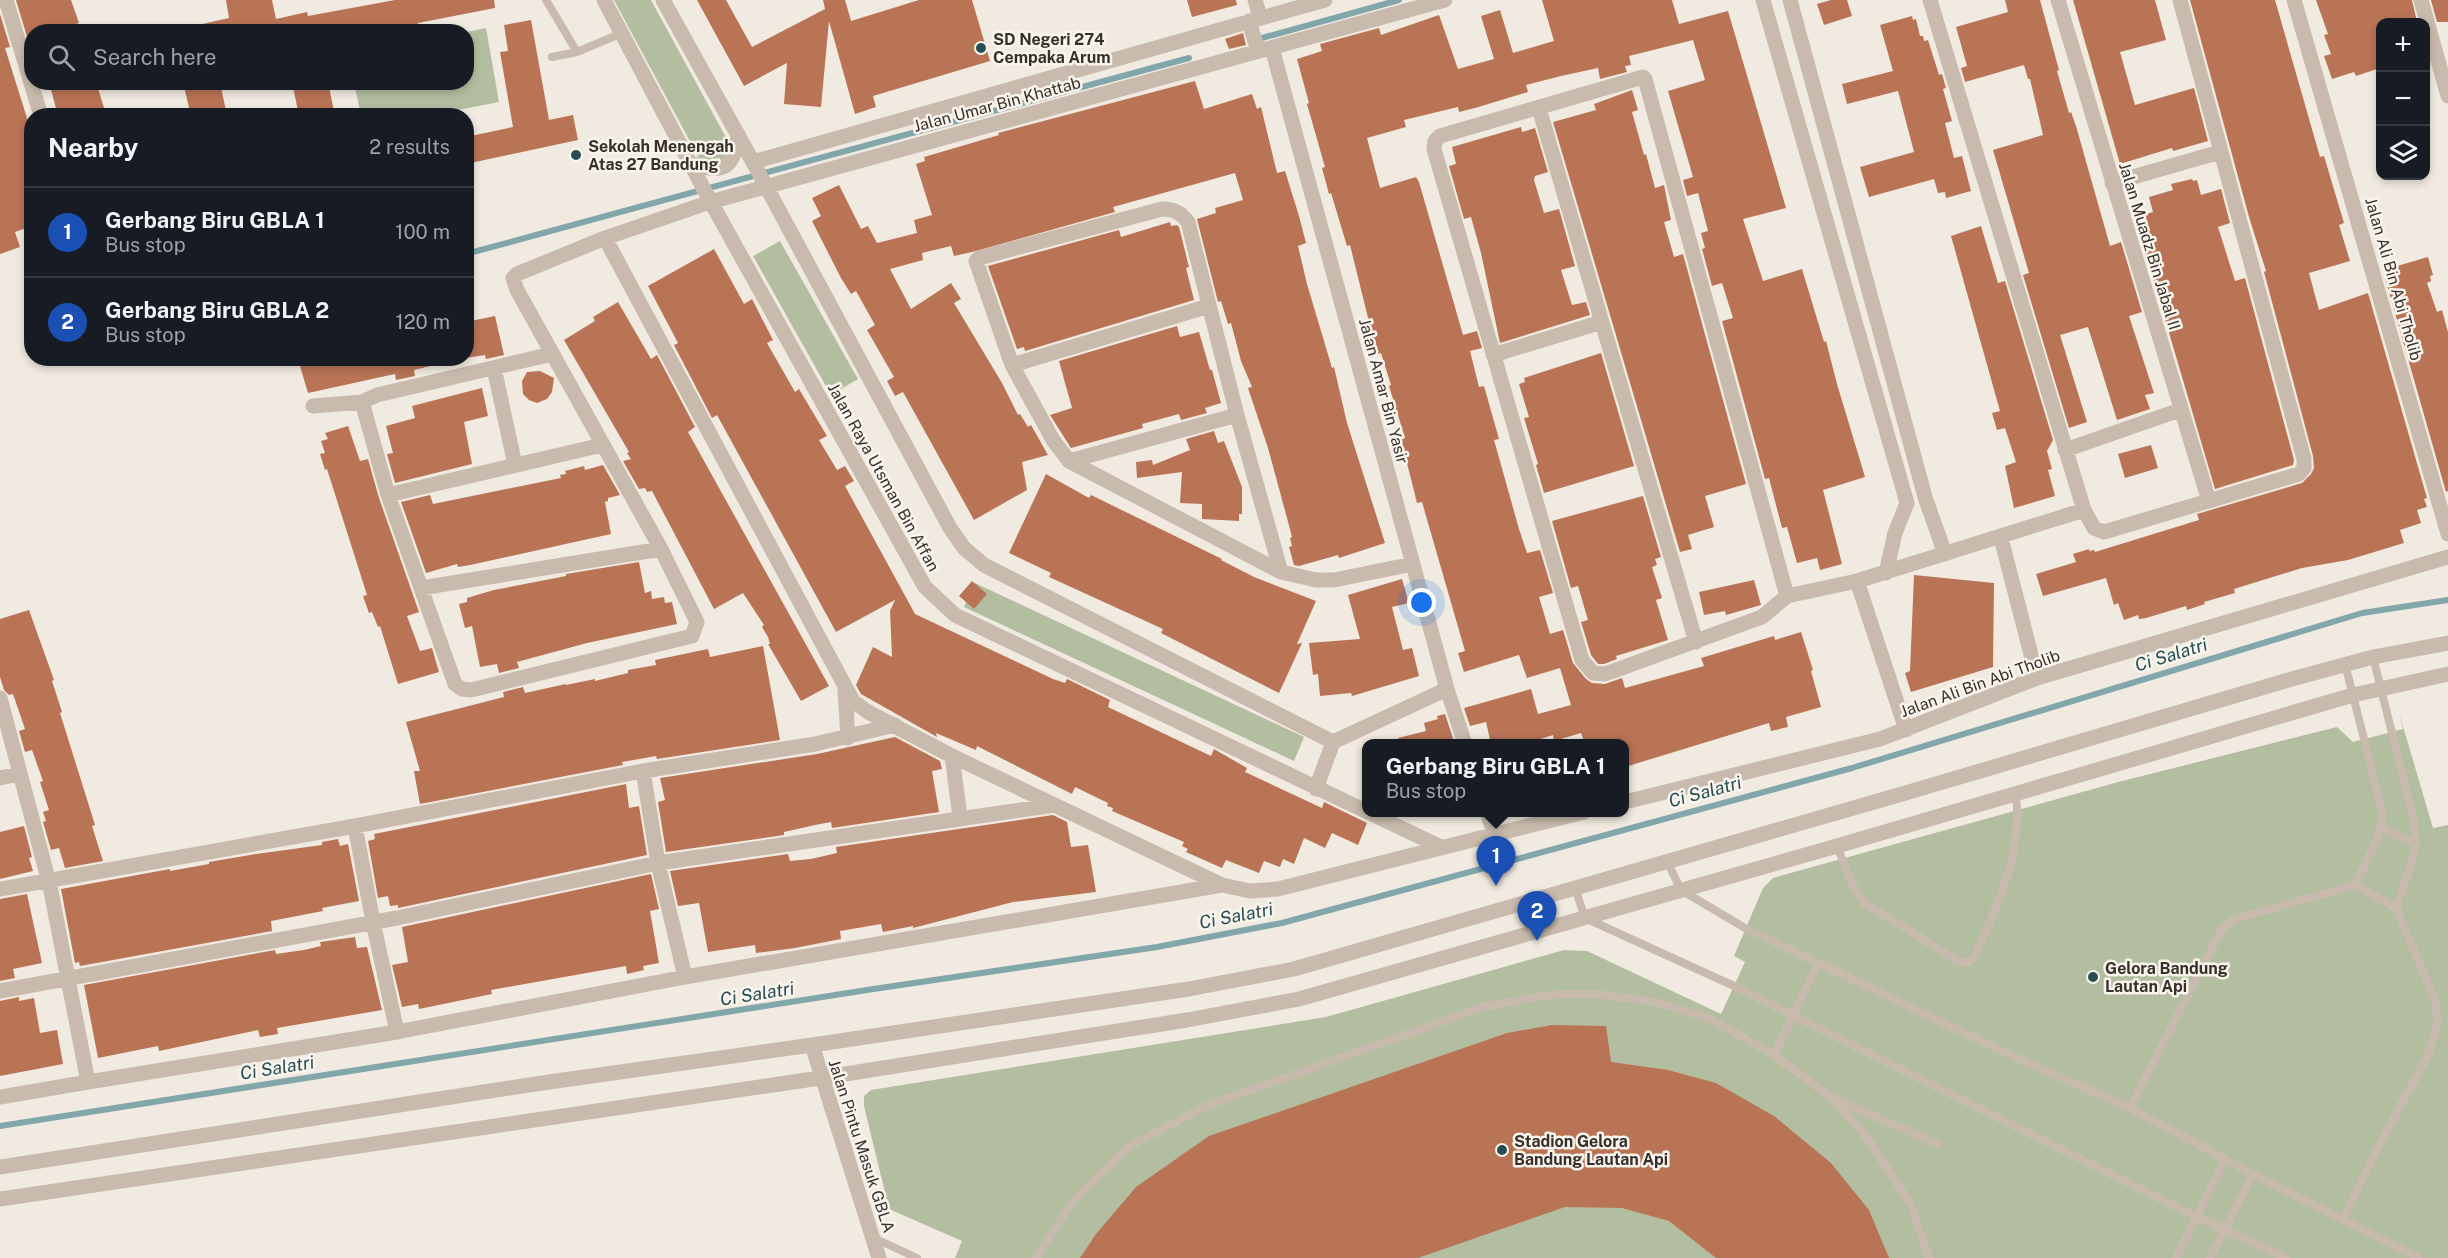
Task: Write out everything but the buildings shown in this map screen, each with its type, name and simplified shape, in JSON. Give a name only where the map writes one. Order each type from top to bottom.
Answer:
[{"type":"street","points":[[6,0],[24,60]]},
{"type":"street","name":"Jalan Raya Utsman Bin Affan","points":[[604,0],[708,198],[916,575],[936,598],[955,615],[1362,810]]},
{"type":"street","name":"Jalan Raya Utsman Bin Affan","points":[[663,0],[738,134],[950,528],[972,556],[984,566],[1333,742]]},
{"type":"street","name":"Jalan Amar Bin Yasir","points":[[1256,0],[1255,19],[1447,689],[1463,739]]},
{"type":"street","name":"Jalan Umar Bin Khattab","points":[[759,173],[1255,19],[1325,0]]},
{"type":"street","name":"Jalan Umar Bin Khattab","points":[[759,173],[1265,49],[1445,0]]},
{"type":"street","points":[[1763,0],[1907,503],[1895,533],[1886,573]]},
{"type":"street","points":[[1791,0],[1925,497],[1945,554]]},
{"type":"street","points":[[1930,0],[2084,510],[2094,528],[2104,532],[2299,474],[2304,468],[2304,459],[2180,0]]},
{"type":"street","name":"Jalan Muadz Bin Jabal II","points":[[2058,0],[2209,501]]},
{"type":"street","name":"Jalan Ali Bin Abi Tholib","points":[[2294,0],[2448,534]]},
{"type":"street","points":[[2421,0],[2443,63],[2448,96]]},
{"type":"street","points":[[1787,596],[1645,79],[1642,77],[1440,136],[1434,145],[1493,355],[1582,660],[1593,673],[1605,674],[1762,617],[1787,596],[1886,573],[2084,510]]},
{"type":"street","points":[[33,90],[39,108]]},
{"type":"street","points":[[1539,108],[1696,642]]},
{"type":"street","points":[[694,170],[716,170],[726,166],[732,160],[737,148],[738,134]]},
{"type":"street","points":[[2112,183],[2220,152]]},
{"type":"street","points":[[362,402],[388,495],[449,674],[455,684],[462,689],[471,690],[692,636],[697,622],[662,549],[602,445],[517,290],[513,278],[521,272],[708,198],[759,173]]},
{"type":"street","points":[[1281,572],[1237,415],[1188,222],[1181,214],[1171,209],[1162,210],[979,258],[975,265],[1012,365],[1053,440],[1069,461],[1281,572],[1316,580],[1334,580],[1413,564]]},
{"type":"street","points":[[606,238],[845,689],[858,706],[952,756],[1222,885],[1250,891],[1278,889],[1568,817]]},
{"type":"street","points":[[1012,365],[1209,306]]},
{"type":"street","points":[[1493,355],[1602,322]]},
{"type":"street","points":[[313,406],[362,402],[377,395],[552,354]]},
{"type":"street","points":[[494,368],[514,465]]},
{"type":"street","points":[[2065,450],[2180,410]]},
{"type":"street","points":[[1069,461],[1237,415]]},
{"type":"street","points":[[388,495],[602,445]]},
{"type":"street","points":[[1907,503],[1925,497]]},
{"type":"street","points":[[2001,538],[2037,678]]},
{"type":"street","points":[[421,588],[662,549]]},
{"type":"street","name":"Jalan Ali Bin Abi Tholib","points":[[1629,801],[1906,730],[2037,678],[2448,557]]},
{"type":"street","points":[[1857,581],[1906,730]]},
{"type":"street","points":[[0,1167],[519,1086],[812,1046],[1189,988],[1294,969],[2345,664],[2448,643]]},
{"type":"street","points":[[0,1199],[820,1078],[1186,1020],[1289,1001],[1837,846],[2353,695],[2448,674]]},
{"type":"street","points":[[845,689],[848,738]]},
{"type":"street","points":[[1316,789],[1333,742],[1447,689]]},
{"type":"street","points":[[0,698],[48,880],[88,1082]]},
{"type":"street","points":[[0,889],[355,826],[643,771],[848,738],[895,725]]},
{"type":"street","points":[[952,756],[960,817]]},
{"type":"street","points":[[643,771],[658,863],[685,977]]},
{"type":"street","points":[[0,778],[20,774]]},
{"type":"street","points":[[0,991],[373,922],[658,863],[960,817],[1055,805]]},
{"type":"street","name":"Jalan Raya Utsman Bin Affan","points":[[1377,817],[1442,847]]},
{"type":"street","points":[[1488,817],[1495,835]]},
{"type":"street","points":[[355,826],[397,1032]]},
{"type":"street","points":[[0,1097],[397,1032],[685,977],[1222,885]]},
{"type":"street","name":"Jalan Pintu Masuk GBLA","points":[[812,1046],[820,1078],[879,1258]]},
{"type":"lane","points":[[546,0],[577,52]]},
{"type":"lane","points":[[552,57],[577,52],[622,33]]},
{"type":"lane","points":[[2373,657],[2412,817],[2416,844],[2414,858],[2396,908]]},
{"type":"lane","points":[[2345,664],[2383,814],[2381,828],[2355,885]]},
{"type":"lane","points":[[1837,846],[1852,884],[1863,902],[1958,961],[1967,963],[1973,959],[1993,918],[2015,845],[2019,810],[2015,793]]},
{"type":"lane","points":[[2381,828],[2416,844]]},
{"type":"lane","points":[[1667,861],[1681,890],[1745,928],[2017,1058],[2130,1108],[2253,1174],[2419,1258]]},
{"type":"lane","points":[[2130,1108],[2223,927],[2235,919],[2355,885],[2396,908],[2435,1000],[2438,1022],[2428,1055],[2374,1155],[2343,1220]]},
{"type":"lane","points":[[1575,888],[1585,918],[1734,986],[2225,1230],[2286,1258]]},
{"type":"lane","points":[[1774,1055],[1818,963]]},
{"type":"lane","points":[[1036,1258],[1074,1200],[1128,1147],[1206,1106],[1483,1006],[1561,995],[1596,994],[1656,1002],[1710,1019],[1774,1055],[1832,1098],[1868,1138],[1911,1205],[1929,1258]]},
{"type":"lane","points":[[1832,1098],[1938,1144]]},
{"type":"lane","points":[[2176,1258],[2225,1159]]},
{"type":"lane","points":[[2210,1258],[2253,1174]]},
{"type":"lane","points":[[872,1237],[917,1258]]},
{"type":"green space","points":[[614,0],[651,0],[729,143],[725,158],[712,161],[699,158]]},
{"type":"green space","points":[[486,28],[499,102],[469,108],[359,108],[356,90],[474,90],[474,31]]},
{"type":"green space","points":[[780,241],[858,379],[831,395],[753,256]]},
{"type":"green space","points":[[975,583],[1304,737],[1294,761],[964,607]]},
{"type":"green space","name":"Gelora Bandung Lautan Api","points":[[2399,713],[2433,828],[2448,825],[2448,1258],[955,1258],[962,1241],[889,1209],[864,1106],[864,1096],[871,1090],[1326,1017],[1564,950],[1587,951],[1721,1014],[1745,962],[1734,956],[1763,888],[1773,878],[2122,781],[2337,727],[2353,742],[2403,729]]},
{"type":"waterway","points":[[1262,38],[1399,0]]},
{"type":"waterway","points":[[474,252],[1189,58]]},
{"type":"waterway","name":"Ci Salatri","points":[[0,1126],[867,990],[1157,947],[1282,923],[1852,768],[2362,613],[2448,600]]},
{"type":"place","name":"SD Negeri 274 Cempaka Arum","points":[[981,48]]},
{"type":"place","name":"Sekolah Menengah Atas 27 Bandung","points":[[576,155]]},
{"type":"place","name":"Gerbang Biru GBLA 1","points":[[1496,886]]},
{"type":"place","name":"Gerbang Biru GBLA 2","points":[[1537,941]]},
{"type":"place","name":"Gelora Bandung Lautan Api","points":[[2093,977]]},
{"type":"place","name":"Stadion Gelora Bandung Lautan Api","points":[[1502,1150]]}]
